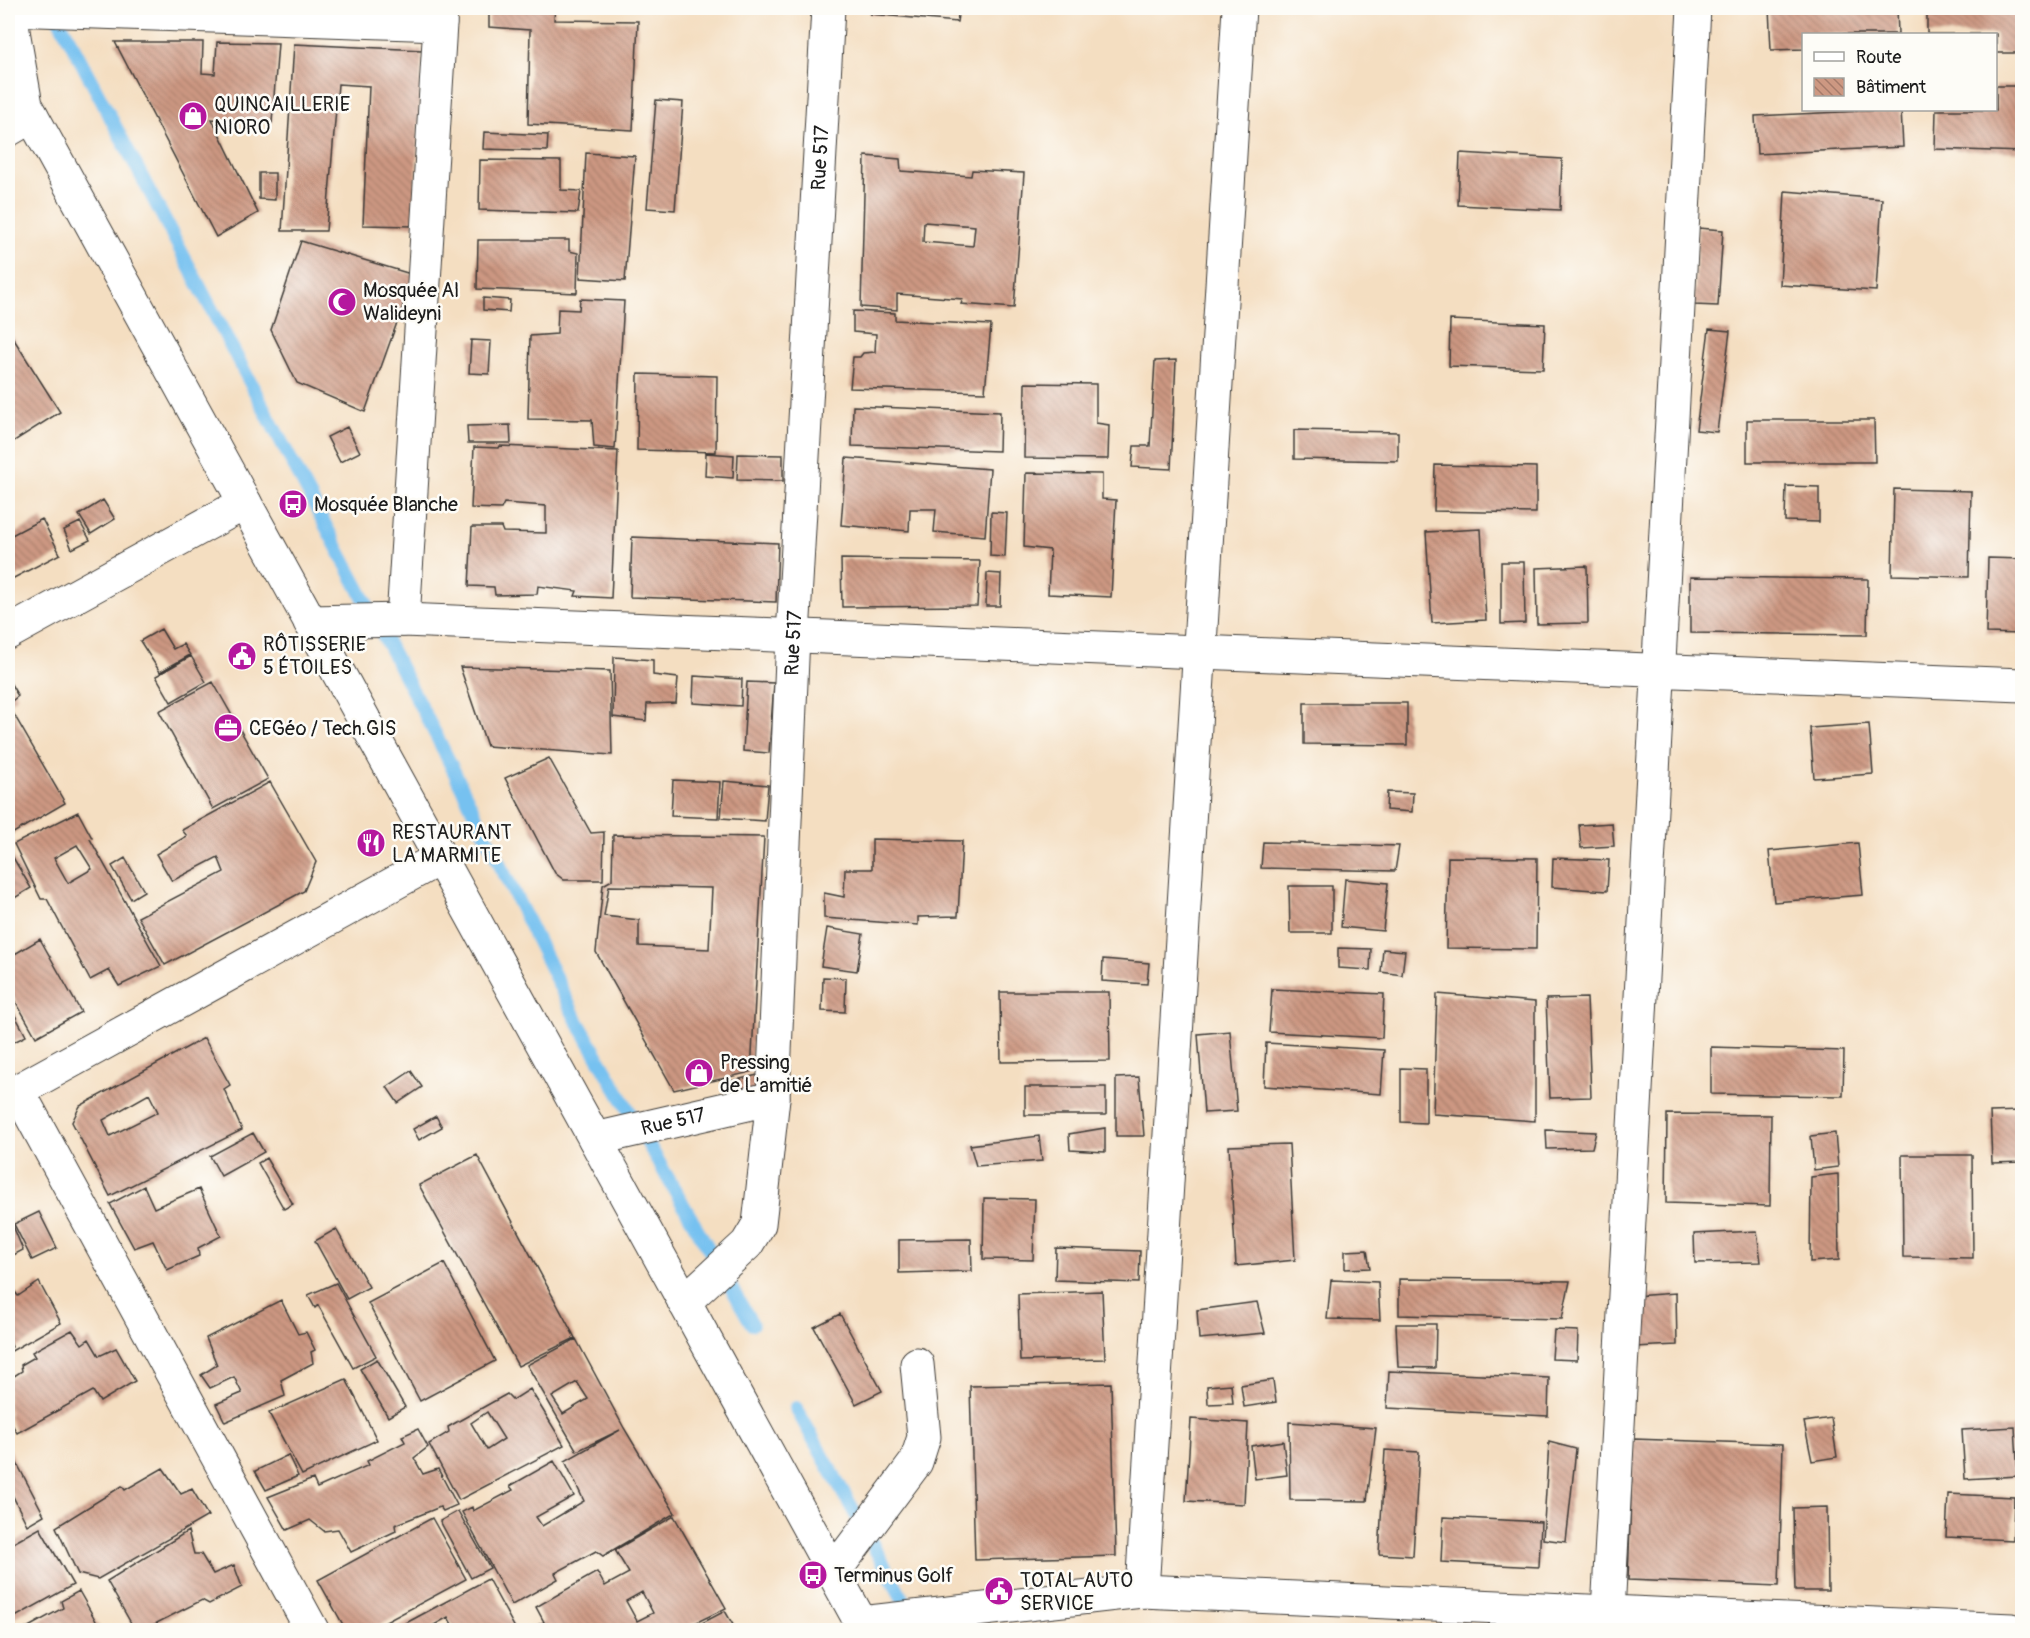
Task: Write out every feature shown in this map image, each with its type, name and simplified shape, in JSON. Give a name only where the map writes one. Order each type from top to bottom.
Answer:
[{"type":"street","points":[[403,620],[441,16],[9,8],[18,108],[245,503],[863,1627],[1142,1591],[2012,1630]]},
{"type":"street","name":"Rue 517","points":[[595,1140],[773,1098],[793,636],[828,8]]},
{"type":"street","points":[[1142,1591],[1239,8]]},
{"type":"street","points":[[1608,1612],[1694,8]]},
{"type":"street","points":[[8,633],[245,503]]},
{"type":"street","points":[[310,622],[403,620],[2022,685]]},
{"type":"street","points":[[312,1630],[13,1093],[440,858]]},
{"type":"street","points":[[684,1302],[747,1244],[759,1224],[773,1098]]},
{"type":"street","points":[[833,1573],[916,1462],[924,1437],[917,1364]]},
{"type":"building","points":[[489,8],[555,8],[554,20],[638,21],[633,130],[528,124],[530,30],[489,27]]},
{"type":"building","points":[[871,8],[959,8],[957,22],[870,14]]},
{"type":"building","points":[[1769,8],[1897,8],[1898,33],[1802,33],[1802,49],[1771,50]]},
{"type":"building","points":[[1927,8],[2022,8],[2022,53],[1997,53],[1997,33],[1927,33]]},
{"type":"building","points":[[115,42],[203,42],[202,73],[215,74],[217,42],[278,43],[272,123],[212,119],[258,213],[216,237]]},
{"type":"building","points":[[294,44],[422,50],[414,226],[363,225],[369,86],[338,84],[326,231],[282,231]]},
{"type":"building","points":[[1997,86],[2022,86],[2022,152],[1935,149],[1936,111],[1997,111]]},
{"type":"building","points":[[656,100],[683,102],[675,210],[647,208]]},
{"type":"building","points":[[1901,111],[1903,147],[1757,154],[1755,116]]},
{"type":"building","points":[[484,132],[548,135],[547,151],[483,149]]},
{"type":"building","points":[[586,153],[635,156],[625,281],[580,278]]},
{"type":"building","points":[[1460,153],[1562,159],[1560,210],[1458,205]]},
{"type":"building","points":[[865,156],[900,159],[901,171],[971,176],[972,170],[1024,173],[1014,308],[961,304],[963,299],[897,294],[897,310],[861,307]],"holes":[[[924,222],[975,226],[973,246],[923,242]]]},
{"type":"building","points":[[480,160],[561,161],[561,190],[581,191],[578,213],[479,210]]},
{"type":"building","points":[[259,173],[275,173],[275,200],[259,199]]},
{"type":"building","points":[[1785,191],[1882,199],[1876,291],[1780,285]]},
{"type":"building","points":[[1698,228],[1723,230],[1718,306],[1694,305]]},
{"type":"building","points":[[478,240],[569,240],[569,251],[578,253],[577,293],[477,289]]},
{"type":"building","name":"Mosquée Al Walideyni","points":[[301,241],[414,275],[365,412],[297,383],[271,330]]},
{"type":"building","points":[[483,298],[510,300],[509,312],[483,310]]},
{"type":"building","points":[[580,299],[624,301],[615,449],[594,447],[592,420],[528,419],[530,336],[557,334],[558,309],[579,310]]},
{"type":"building","points":[[853,311],[895,313],[895,320],[991,325],[985,392],[850,388],[853,357],[875,352],[876,334],[853,332]]},
{"type":"building","points":[[1450,320],[1545,324],[1543,369],[1449,366]]},
{"type":"building","points":[[1709,329],[1730,331],[1717,432],[1696,430]]},
{"type":"building","points":[[8,330],[60,412],[8,445]]},
{"type":"building","points":[[471,340],[491,341],[489,374],[469,373]]},
{"type":"building","points":[[1176,360],[1171,469],[1132,467],[1134,446],[1150,446],[1155,361]]},
{"type":"building","points":[[638,374],[717,376],[716,452],[637,450]]},
{"type":"building","points":[[1025,383],[1096,384],[1096,423],[1109,425],[1108,459],[1024,458]]},
{"type":"building","points":[[853,406],[1000,412],[999,451],[852,446]]},
{"type":"building","points":[[1747,420],[1874,420],[1875,462],[1747,462]]},
{"type":"building","points":[[510,425],[511,443],[468,443],[467,426]]},
{"type":"building","points":[[347,427],[360,452],[340,462],[327,437]]},
{"type":"building","points":[[1294,430],[1398,432],[1398,461],[1294,459]]},
{"type":"building","points":[[500,446],[618,451],[611,598],[575,596],[577,591],[538,586],[537,594],[495,595],[494,587],[469,586],[472,527],[501,527],[503,532],[546,533],[546,506],[504,503],[501,509],[471,508],[474,447],[499,448]]},
{"type":"building","points":[[706,453],[734,455],[733,478],[705,476]]},
{"type":"building","points":[[738,454],[783,455],[783,481],[737,480]]},
{"type":"building","points":[[846,458],[990,469],[985,536],[934,532],[936,509],[910,509],[909,531],[841,525]]},
{"type":"building","points":[[1435,465],[1536,467],[1536,513],[1434,511]]},
{"type":"building","points":[[1026,473],[1102,474],[1102,499],[1116,500],[1111,597],[1048,594],[1050,550],[1024,547]]},
{"type":"building","points":[[1786,486],[1819,487],[1819,522],[1785,521]]},
{"type":"building","points":[[1894,489],[1971,491],[1969,577],[1892,575]]},
{"type":"building","points":[[103,500],[115,519],[91,534],[79,515]]},
{"type":"building","points":[[991,512],[1007,513],[1005,557],[990,556]]},
{"type":"building","points":[[42,519],[60,554],[8,581],[8,537]]},
{"type":"building","points":[[80,522],[90,540],[72,549],[64,530]]},
{"type":"building","points":[[1481,529],[1486,620],[1432,623],[1426,532]]},
{"type":"building","points":[[632,537],[778,543],[776,602],[630,597]]},
{"type":"building","points":[[1988,558],[2022,559],[2022,634],[1986,633]]},
{"type":"building","points":[[841,559],[980,561],[977,606],[842,607]]},
{"type":"building","points":[[1501,562],[1524,562],[1525,623],[1501,624]]},
{"type":"building","points":[[1587,566],[1588,623],[1537,624],[1536,568]]},
{"type":"building","points":[[987,573],[1001,574],[1000,606],[986,606]]},
{"type":"building","points":[[1690,577],[1868,579],[1867,635],[1690,633]]},
{"type":"building","points":[[161,629],[173,649],[183,644],[190,655],[160,672],[140,641]]},
{"type":"building","points":[[191,656],[206,682],[171,702],[156,676]]},
{"type":"building","points":[[614,657],[653,660],[653,675],[678,678],[676,703],[647,704],[646,721],[613,717]]},
{"type":"building","points":[[460,667],[610,671],[612,755],[487,746]]},
{"type":"building","points":[[694,676],[742,679],[741,706],[693,703]]},
{"type":"building","points":[[8,679],[18,696],[8,704]]},
{"type":"building","points":[[213,682],[268,779],[213,809],[159,711]]},
{"type":"building","points":[[747,682],[774,683],[769,753],[743,751]]},
{"type":"building","points":[[1304,703],[1407,703],[1407,745],[1304,744]]},
{"type":"building","points":[[8,704],[65,803],[10,835],[8,831]]},
{"type":"building","points":[[1869,724],[1873,774],[1814,778],[1810,728]]},
{"type":"building","points":[[549,758],[591,833],[604,832],[603,880],[564,880],[555,873],[505,778]]},
{"type":"building","points":[[673,780],[720,782],[718,818],[671,816]]},
{"type":"building","points":[[724,781],[768,785],[765,821],[721,818]]},
{"type":"building","points":[[270,782],[316,862],[304,891],[165,965],[138,917],[224,872],[218,857],[172,881],[156,854],[187,836],[182,830]]},
{"type":"building","points":[[1387,792],[1413,793],[1412,812],[1386,810]]},
{"type":"building","points":[[78,812],[92,838],[90,839],[161,966],[119,986],[109,970],[90,980],[47,899],[41,899],[14,844]],"holes":[[[77,845],[92,869],[68,883],[54,858]]]},
{"type":"building","points":[[1612,823],[1614,846],[1581,848],[1579,825]]},
{"type":"building","points":[[613,835],[764,837],[751,1072],[674,1090],[596,952],[603,885],[612,880]],"holes":[[[609,886],[712,888],[709,949],[639,946],[639,920],[604,916]]]},
{"type":"building","points":[[872,839],[962,841],[958,916],[918,917],[918,925],[824,918],[824,893],[844,897],[845,869],[872,869]]},
{"type":"building","points":[[1263,842],[1399,846],[1395,871],[1261,868]]},
{"type":"building","points":[[1858,843],[1863,895],[1774,902],[1769,851]]},
{"type":"building","points":[[8,849],[31,888],[8,902]]},
{"type":"building","points":[[1448,857],[1537,858],[1536,949],[1446,948]]},
{"type":"building","points":[[125,858],[144,891],[131,899],[112,866]]},
{"type":"building","points":[[1553,858],[1609,860],[1607,891],[1552,887]]},
{"type":"building","points":[[1345,879],[1388,883],[1383,931],[1341,927]]},
{"type":"building","points":[[1289,886],[1332,886],[1332,933],[1290,933]]},
{"type":"building","points":[[827,928],[863,934],[857,971],[821,966]]},
{"type":"building","points":[[40,939],[81,1012],[36,1037],[8,988],[8,958]]},
{"type":"building","points":[[1338,948],[1371,949],[1370,970],[1338,968]]},
{"type":"building","points":[[1383,949],[1405,951],[1402,975],[1381,972]]},
{"type":"building","points":[[1103,959],[1149,963],[1147,984],[1102,981]]},
{"type":"building","points":[[823,977],[846,978],[845,1012],[822,1011]]},
{"type":"building","points":[[1272,989],[1384,994],[1382,1038],[1269,1032]]},
{"type":"building","points":[[1000,992],[1109,992],[1110,1061],[1001,1062]]},
{"type":"building","points":[[1437,994],[1535,1002],[1535,1121],[1433,1114]]},
{"type":"building","points":[[1587,998],[1591,1097],[1550,1098],[1546,999]]},
{"type":"building","points":[[8,1002],[26,1036],[8,1045]]},
{"type":"building","points":[[1230,1031],[1237,1111],[1204,1113],[1198,1034]]},
{"type":"building","points":[[204,1038],[230,1085],[224,1089],[242,1130],[110,1196],[72,1122],[80,1106]],"holes":[[[149,1094],[158,1112],[110,1136],[103,1120]]]},
{"type":"building","points":[[1266,1043],[1384,1050],[1381,1094],[1264,1086]]},
{"type":"building","points":[[1711,1047],[1844,1051],[1843,1096],[1711,1094]]},
{"type":"building","points":[[1401,1068],[1426,1069],[1426,1123],[1401,1122]]},
{"type":"building","points":[[411,1071],[422,1087],[398,1103],[387,1087]]},
{"type":"building","points":[[758,1075],[763,1093],[736,1099],[731,1081]]},
{"type":"building","points":[[1139,1077],[1144,1136],[1116,1136],[1116,1078]]},
{"type":"building","points":[[1025,1087],[1106,1087],[1106,1115],[1025,1115]]},
{"type":"building","points":[[2022,1111],[2022,1162],[1992,1163],[1990,1112]]},
{"type":"building","points":[[1667,1114],[1771,1115],[1770,1206],[1666,1203]]},
{"type":"building","points":[[436,1116],[442,1127],[419,1140],[413,1129]]},
{"type":"building","points":[[1105,1128],[1105,1152],[1070,1150],[1069,1134]]},
{"type":"building","points":[[1546,1130],[1596,1132],[1592,1148],[1547,1149]]},
{"type":"building","points":[[253,1133],[264,1152],[221,1176],[210,1156]]},
{"type":"building","points":[[1835,1133],[1838,1167],[1814,1170],[1811,1136]]},
{"type":"building","points":[[1039,1136],[1042,1161],[976,1166],[970,1145]]},
{"type":"building","points":[[1289,1144],[1295,1260],[1236,1266],[1229,1146]]},
{"type":"building","points":[[477,1155],[575,1338],[518,1366],[419,1185]]},
{"type":"building","points":[[1902,1155],[1972,1155],[1973,1258],[1903,1257]]},
{"type":"building","points":[[266,1158],[293,1204],[284,1209],[258,1163]]},
{"type":"building","points":[[1838,1174],[1839,1260],[1810,1262],[1811,1177]]},
{"type":"building","points":[[144,1186],[154,1208],[199,1189],[221,1236],[198,1248],[199,1256],[167,1270],[153,1241],[134,1248],[110,1204]]},
{"type":"building","points":[[984,1198],[1035,1199],[1033,1260],[983,1259]]},
{"type":"building","points":[[39,1212],[57,1248],[32,1260],[14,1224]]},
{"type":"building","points":[[8,1214],[23,1250],[8,1258]]},
{"type":"building","points":[[336,1229],[369,1287],[347,1299],[315,1241]]},
{"type":"building","points":[[1757,1231],[1761,1262],[1695,1263],[1694,1234]]},
{"type":"building","points":[[971,1239],[972,1271],[899,1273],[899,1240]]},
{"type":"building","points":[[1056,1248],[1140,1251],[1139,1283],[1055,1280]]},
{"type":"building","points":[[1367,1250],[1370,1268],[1345,1269],[1345,1251]]},
{"type":"building","points":[[444,1263],[495,1361],[420,1401],[368,1303]]},
{"type":"building","points":[[1399,1279],[1570,1281],[1562,1319],[1399,1315]]},
{"type":"building","points":[[1331,1280],[1378,1282],[1380,1320],[1327,1319]]},
{"type":"building","points":[[39,1282],[61,1323],[8,1353],[8,1349],[12,1347],[8,1337],[8,1290],[12,1288],[18,1296]]},
{"type":"building","points":[[336,1283],[376,1356],[353,1368],[318,1305],[315,1308],[308,1295]]},
{"type":"building","points":[[1102,1291],[1105,1359],[1020,1361],[1018,1294]]},
{"type":"building","points":[[1676,1293],[1677,1345],[1634,1347],[1634,1296]]},
{"type":"building","points":[[281,1300],[298,1334],[306,1332],[315,1350],[311,1352],[313,1363],[281,1380],[285,1396],[225,1422],[216,1404],[242,1393],[234,1377],[210,1388],[201,1375],[217,1365],[206,1338]]},
{"type":"building","points":[[1257,1302],[1265,1333],[1199,1339],[1197,1310]]},
{"type":"building","points":[[840,1314],[882,1391],[856,1404],[814,1327]]},
{"type":"building","points":[[1396,1324],[1436,1324],[1435,1368],[1398,1367]]},
{"type":"building","points":[[72,1330],[82,1344],[89,1339],[99,1356],[116,1348],[135,1381],[100,1402],[93,1391],[17,1433],[8,1417],[10,1413],[8,1380],[22,1371],[21,1365],[35,1357],[32,1352]]},
{"type":"building","points":[[1554,1330],[1578,1331],[1577,1360],[1552,1359]]},
{"type":"building","points":[[576,1339],[624,1428],[675,1513],[603,1556],[596,1551],[555,1573],[558,1579],[512,1605],[462,1512],[472,1507],[473,1511],[513,1490],[510,1486],[554,1461],[574,1496],[536,1517],[542,1526],[584,1501],[565,1461],[620,1430],[577,1451],[527,1365]],"holes":[[[577,1382],[588,1399],[563,1414],[552,1397]]]},
{"type":"building","points":[[377,1359],[405,1407],[388,1417],[360,1369]]},
{"type":"building","points":[[1389,1371],[1549,1378],[1548,1416],[1387,1408]]},
{"type":"building","points":[[346,1379],[377,1440],[302,1475],[269,1413]]},
{"type":"building","points":[[1273,1380],[1276,1402],[1244,1407],[1241,1385]]},
{"type":"building","points":[[1111,1383],[1116,1556],[975,1560],[970,1386]]},
{"type":"building","points":[[1231,1384],[1233,1403],[1208,1404],[1207,1386]]},
{"type":"building","points":[[530,1389],[564,1445],[459,1500],[429,1444],[449,1432],[448,1427],[507,1394],[513,1400]],"holes":[[[487,1412],[504,1439],[487,1450],[471,1423]]]},
{"type":"building","points":[[1831,1418],[1837,1457],[1812,1461],[1804,1422]]},
{"type":"building","points":[[1191,1419],[1248,1423],[1244,1504],[1186,1501]]},
{"type":"building","points":[[1289,1422],[1376,1428],[1367,1501],[1290,1500]]},
{"type":"building","points":[[2015,1427],[2018,1476],[1965,1479],[1962,1430]]},
{"type":"building","points":[[418,1429],[428,1447],[414,1458],[423,1474],[438,1469],[457,1505],[443,1511],[440,1507],[395,1525],[396,1531],[351,1552],[338,1529],[324,1531],[310,1520],[287,1530],[268,1497],[313,1479],[317,1488],[369,1465],[367,1461],[405,1442],[402,1436]]},
{"type":"building","points":[[1633,1439],[1783,1444],[1779,1586],[1628,1580]]},
{"type":"building","points":[[1283,1441],[1287,1475],[1255,1479],[1251,1446]]},
{"type":"building","points":[[1549,1442],[1576,1449],[1566,1542],[1543,1539]]},
{"type":"building","points":[[10,1450],[44,1515],[27,1525],[8,1486],[8,1451]]},
{"type":"building","points":[[1385,1450],[1419,1452],[1413,1556],[1379,1554]]},
{"type":"building","points":[[288,1455],[298,1476],[266,1490],[255,1471]]},
{"type":"building","points":[[163,1468],[181,1494],[192,1489],[208,1516],[98,1579],[78,1574],[56,1527],[122,1486],[125,1490]]},
{"type":"building","points":[[1948,1494],[2014,1497],[2013,1540],[1946,1537]]},
{"type":"building","points":[[1827,1507],[1828,1591],[1795,1591],[1793,1508]]},
{"type":"building","points":[[458,1511],[490,1568],[471,1578],[440,1521]]},
{"type":"building","points":[[674,1516],[726,1608],[681,1630],[536,1630],[534,1627],[544,1622],[536,1607],[597,1572],[605,1586],[629,1573],[615,1550]],"holes":[[[642,1592],[653,1613],[637,1621],[626,1601]]]},
{"type":"building","points":[[1443,1517],[1541,1522],[1539,1567],[1441,1562]]},
{"type":"building","points":[[432,1518],[466,1579],[371,1630],[346,1630],[318,1580]]},
{"type":"building","points":[[40,1528],[73,1585],[8,1621],[8,1546]]},
{"type":"building","points":[[188,1531],[194,1554],[201,1554],[213,1574],[234,1565],[242,1587],[209,1604],[202,1600],[143,1630],[135,1630],[107,1581]]},
{"type":"building","points":[[488,1579],[516,1630],[455,1630],[448,1617],[434,1625],[437,1630],[393,1630]]},
{"type":"building","points":[[79,1591],[101,1630],[23,1630],[63,1608],[61,1601]]},
{"type":"building","points":[[725,1611],[736,1630],[689,1630]]},
{"type":"waterway","points":[[55,12],[439,741],[575,1017],[752,1324]]},
{"type":"waterway","points":[[796,1408],[912,1615]]},
{"type":"place","name":"QUINCAILLERIE NIORO","points":[[193,116]]},
{"type":"place","name":"Mosquée Al Walideyni","points":[[342,302]]},
{"type":"place","name":"Mosquée Blanche","points":[[293,504]]},
{"type":"place","name":"RÔTISSERIE 5 ÉTOILES","points":[[242,656]]},
{"type":"place","name":"CEGéo / Tech.GIS","points":[[228,728]]},
{"type":"place","name":"RESTAURANT LA MARMITE","points":[[371,843]]},
{"type":"place","name":"Pressing de L'amitié","points":[[699,1073]]},
{"type":"place","name":"Terminus Golf","points":[[813,1575]]},
{"type":"place","name":"TOTAL AUTO SERVICE","points":[[999,1591]]}]
